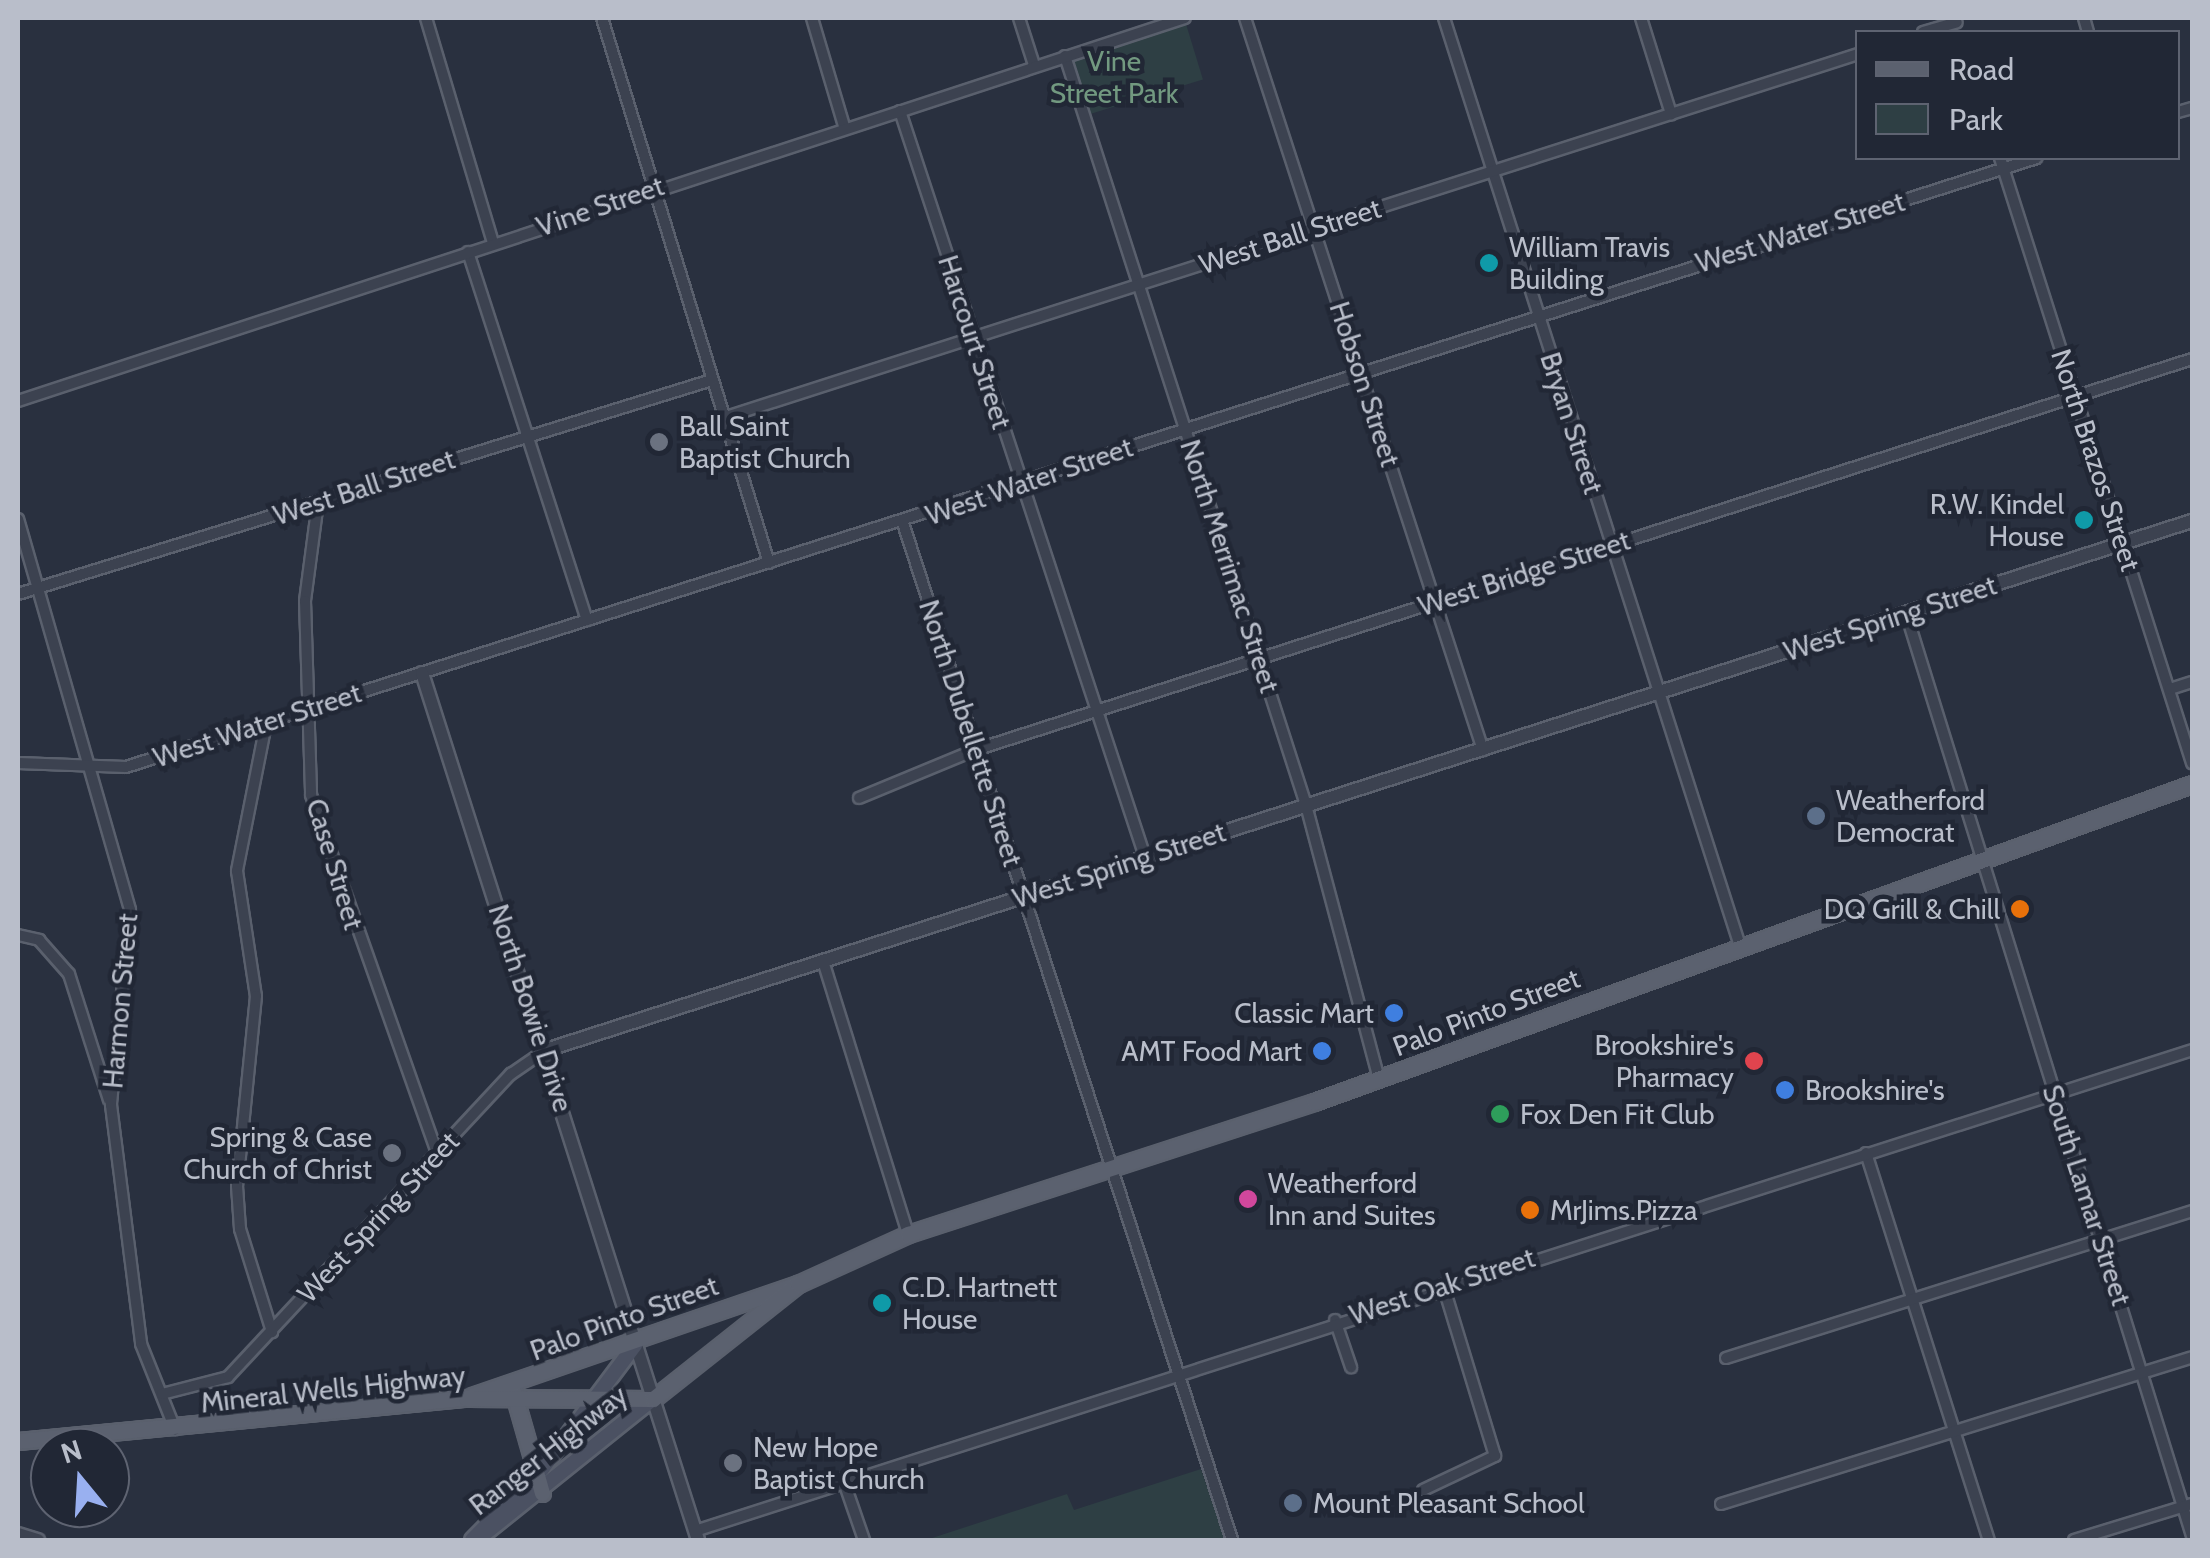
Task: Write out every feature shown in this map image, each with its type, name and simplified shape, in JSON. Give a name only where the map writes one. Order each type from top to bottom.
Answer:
[{"type":"main road","name":"Palo Pinto Street","points":[[514,1392],[636,1344],[753,1308],[908,1234],[1110,1171],[1378,1080],[1981,854],[2192,784]]},
{"type":"main road","name":"Palo Pinto Street","points":[[653,1399],[714,1350],[753,1308]]},
{"type":"main road","name":"Ranger Highway","points":[[473,1540],[536,1474],[636,1344]]},
{"type":"main road","name":"Mineral Wells Highway","points":[[18,1442],[175,1430],[514,1392],[592,1403],[653,1399]]},
{"type":"main road","points":[[514,1392],[542,1493]]},
{"type":"main road","name":"Ranger Highway","points":[[473,1540],[542,1493],[653,1399]]},
{"type":"street","points":[[426,18],[493,243]]},
{"type":"street","points":[[602,18],[650,188],[769,563]]},
{"type":"street","points":[[812,18],[844,126]]},
{"type":"street","points":[[1019,18],[1034,66]]},
{"type":"street","name":"Vine Street","points":[[18,401],[650,188],[1185,18]]},
{"type":"street","name":"Hobson Street","points":[[1245,18],[1484,750]]},
{"type":"street","name":"Bryan Street","points":[[1444,18],[1739,943]]},
{"type":"street","points":[[1640,18],[1672,114]]},
{"type":"street","points":[[1932,30],[1958,24]]},
{"type":"street","name":"West Ball Street","points":[[723,418],[1855,55]]},
{"type":"street","name":"North Merrimac Street","points":[[1065,56],[1306,805],[1378,1080]]},
{"type":"street","name":"Harcourt Street","points":[[900,111],[1146,857]]},
{"type":"street","name":"West Water Street","points":[[18,763],[93,772],[266,724],[903,523],[2001,163]]},
{"type":"street","name":"North Brazos Street","points":[[2001,163],[2192,762]]},
{"type":"street","points":[[468,252],[587,620]]},
{"type":"street","name":"West Bridge Street","points":[[859,798],[975,750],[2192,360]]},
{"type":"street","name":"West Ball Street","points":[[18,594],[712,380]]},
{"type":"street","name":"Case Street","points":[[318,502],[305,601],[307,709],[319,823],[437,1152]]},
{"type":"street","name":"Harmon Street","points":[[18,519],[130,910],[111,1105],[140,1344],[175,1430]]},
{"type":"street","name":"West Spring Street","points":[[162,1394],[228,1377],[510,1074],[546,1050],[2192,520]]},
{"type":"street","name":"North Dubellette Street","points":[[903,523],[1232,1540]]},
{"type":"street","name":"South Lamar Street","points":[[1906,613],[2054,1094],[2188,1506],[2192,1536]]},
{"type":"street","name":"North Bowie Drive","points":[[422,673],[546,1050],[696,1536]]},
{"type":"street","points":[[2170,689],[2192,682]]},
{"type":"street","points":[[266,724],[236,871],[256,996],[237,1186],[240,1229],[272,1332]]},
{"type":"street","points":[[18,935],[40,940],[70,974],[111,1105]]},
{"type":"street","points":[[823,961],[908,1234]]},
{"type":"street","name":"West Oak Street","points":[[696,1536],[843,1479],[1176,1370],[2192,1050]]},
{"type":"street","points":[[1866,1153],[1989,1540]]},
{"type":"street","points":[[1726,1358],[2192,1211]]},
{"type":"street","points":[[1424,1490],[1495,1456],[1443,1285]]},
{"type":"street","points":[[1335,1320],[1351,1367]]},
{"type":"street","points":[[1721,1504],[2192,1357]]},
{"type":"street","points":[[843,1479],[864,1540]]},
{"type":"street","points":[[2074,1540],[2188,1506]]},
{"type":"street","points":[[18,1534],[38,1540]]},
{"type":"green space","name":"Vine Street Park","points":[[1186,24],[1203,79],[1090,114],[1073,58]]},
{"type":"green space","points":[[1201,1469],[1225,1540],[926,1540],[1067,1494],[1074,1510]]},
{"type":"place","name":"William Travis Building","points":[[1489,263]]},
{"type":"place","name":"Ball Saint Baptist Church","points":[[659,442]]},
{"type":"place","name":"R.W. Kindel House","points":[[2084,520]]},
{"type":"place","name":"Weatherford Democrat","points":[[1816,816]]},
{"type":"place","name":"DQ Grill & Chill","points":[[2020,909]]},
{"type":"place","name":"Classic Mart","points":[[1394,1013]]},
{"type":"place","name":"AMT Food Mart","points":[[1322,1051]]},
{"type":"place","name":"Brookshire's Pharmacy","points":[[1754,1061]]},
{"type":"place","name":"Brookshire's","points":[[1785,1090]]},
{"type":"place","name":"Fox Den Fit Club","points":[[1500,1114]]},
{"type":"place","name":"Spring & Case Church of Christ","points":[[392,1153]]},
{"type":"place","name":"Weatherford Inn and Suites","points":[[1248,1199]]},
{"type":"place","name":"MrJims.Pizza","points":[[1530,1210]]},
{"type":"place","name":"C.D. Hartnett House","points":[[882,1303]]},
{"type":"place","name":"New Hope Baptist Church","points":[[733,1463]]},
{"type":"place","name":"Mount Pleasant School","points":[[1293,1503]]}]
